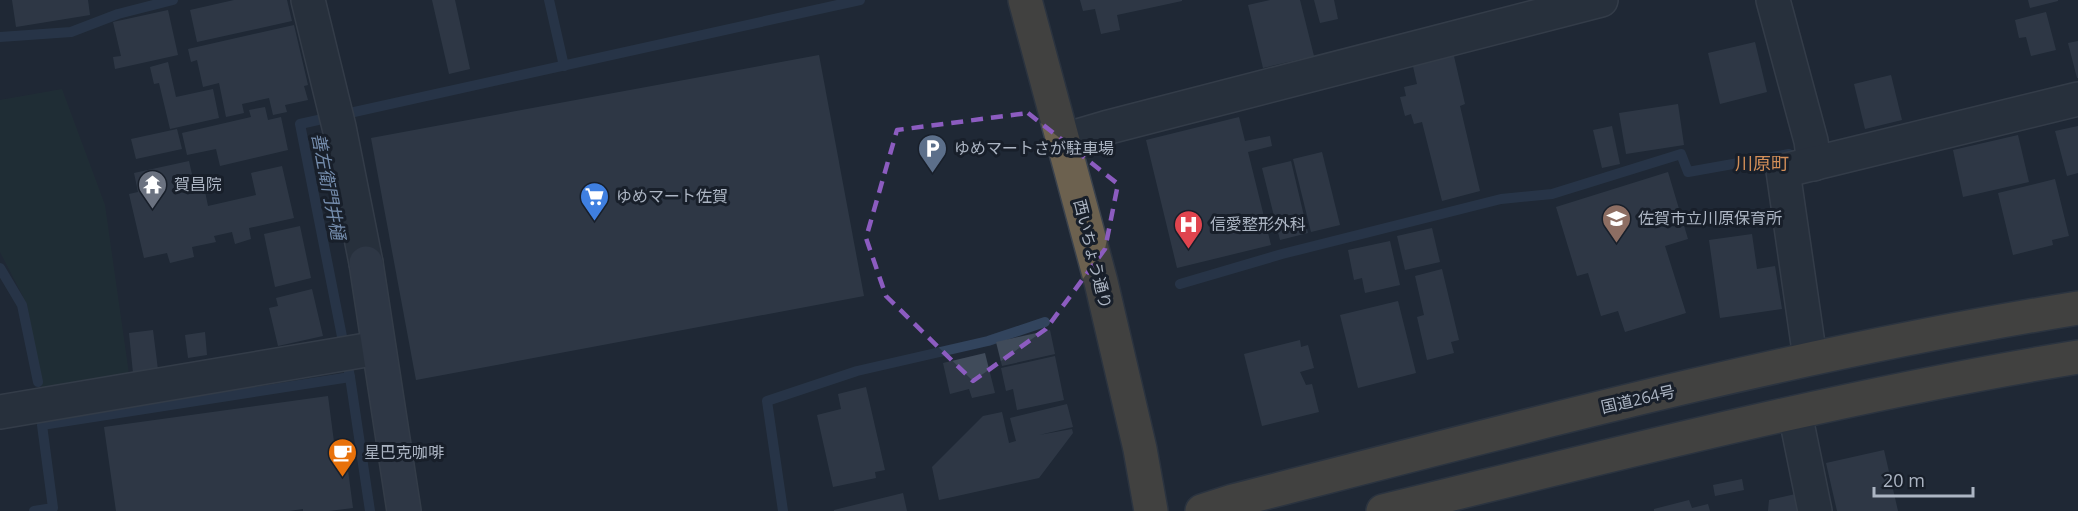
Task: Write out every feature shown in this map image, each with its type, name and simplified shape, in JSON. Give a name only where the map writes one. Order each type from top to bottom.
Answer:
[{"type":"highway","name":"西いちょう通り","points":[[1025,0],[1101,282],[1137,438],[1151,511]]},
{"type":"highway","name":"国道264号","points":[[1202,511],[1244,498],[1544,421],[1810,358],[1981,324],[2078,308]]},
{"type":"highway","points":[[1383,511],[1795,413],[1991,371],[2078,357]]},
{"type":"street","points":[[308,0],[335,112],[366,262],[358,352],[404,511]]},
{"type":"street","points":[[1064,140],[1601,0]]},
{"type":"street","points":[[1773,0],[1812,152]]},
{"type":"street","points":[[1810,358],[1783,171],[1812,152],[2078,99]]},
{"type":"street","points":[[0,412],[358,352]]},
{"type":"street","points":[[1795,413],[1815,511]]},
{"type":"highlighted area","points":[[1028,113],[1118,184],[1105,249],[1046,329],[973,381],[886,296],[866,238],[897,130]]},
{"type":"shaded area","points":[[62,89],[105,205],[130,381],[43,394],[27,304],[0,252],[0,100]]},
{"type":"building","points":[[12,0],[88,0],[90,15],[16,27]]},
{"type":"building","points":[[234,0],[287,0],[292,21],[197,42],[190,10]]},
{"type":"building","points":[[432,0],[455,0],[470,69],[449,74]]},
{"type":"building","points":[[1080,0],[1182,1],[1117,15],[1120,30],[1101,34],[1095,9],[1083,11]]},
{"type":"building","points":[[1270,0],[1300,0],[1314,56],[1263,68],[1248,5]]},
{"type":"building","points":[[1314,0],[1334,0],[1338,19],[1320,23]]},
{"type":"building","points":[[2028,0],[2058,0],[2058,1],[2030,8]]},
{"type":"building","points":[[168,10],[178,55],[115,69],[113,57],[121,56],[113,22]]},
{"type":"building","points":[[2046,12],[2056,50],[2031,56],[2026,37],[2019,38],[2015,20]]},
{"type":"building","points":[[294,25],[308,85],[304,86],[308,100],[285,105],[287,112],[273,115],[269,98],[242,104],[244,113],[226,117],[219,83],[203,87],[197,60],[191,62],[188,49]]},
{"type":"building","points":[[2078,41],[2078,78],[2077,78],[2068,43]]},
{"type":"building","points":[[1755,42],[1767,92],[1720,104],[1708,53]]},
{"type":"building","points":[[1453,52],[1465,104],[1460,106],[1480,191],[1442,201],[1422,122],[1414,124],[1411,114],[1405,116],[1400,97],[1406,96],[1404,87],[1417,84],[1412,62]]},
{"type":"building","name":"ゆめマート佐賀","points":[[819,55],[864,296],[416,380],[371,138]]},
{"type":"building","points":[[168,62],[176,97],[213,89],[219,118],[170,129],[159,83],[154,84],[150,67]]},
{"type":"building","points":[[1891,75],[1902,120],[1865,129],[1854,84]]},
{"type":"building","points":[[1678,104],[1684,145],[1626,154],[1619,113]]},
{"type":"building","points":[[265,107],[268,120],[281,117],[288,150],[220,166],[216,149],[187,155],[182,133],[251,117],[249,110]]},
{"type":"building","points":[[1239,117],[1245,141],[1270,136],[1272,146],[1248,152],[1271,245],[1177,268],[1146,140]]},
{"type":"building","points":[[1612,126],[1620,164],[1602,168],[1593,130]]},
{"type":"building","points":[[2078,126],[2078,173],[2067,176],[2055,131]]},
{"type":"building","points":[[177,129],[182,149],[136,159],[131,139]]},
{"type":"building","points":[[2018,135],[2029,182],[1963,197],[1953,150]]},
{"type":"building","points":[[1322,152],[1340,225],[1311,232],[1293,159]]},
{"type":"building","points":[[189,161],[193,179],[202,177],[208,206],[256,195],[251,173],[282,166],[294,218],[249,228],[251,239],[235,244],[232,232],[214,236],[216,242],[192,247],[194,257],[170,263],[167,253],[144,258],[129,194],[138,192],[134,173]]},
{"type":"building","points":[[1291,161],[1308,233],[1280,240],[1262,168]]},
{"type":"building","points":[[1668,172],[1688,239],[1665,246],[1686,313],[1625,332],[1618,311],[1601,316],[1588,273],[1577,276],[1556,207]]},
{"type":"building","points":[[2055,179],[2069,236],[2052,240],[2053,245],[2013,255],[1998,193]]},
{"type":"building","points":[[300,226],[311,278],[275,287],[264,234]]},
{"type":"building","points":[[1432,228],[1440,262],[1405,270],[1397,236]]},
{"type":"building","points":[[1752,234],[1757,269],[1775,266],[1782,309],[1720,318],[1709,240]]},
{"type":"building","points":[[1390,241],[1400,285],[1365,293],[1362,278],[1354,280],[1348,250]]},
{"type":"building","points":[[1442,269],[1459,340],[1451,342],[1454,353],[1427,360],[1417,317],[1424,315],[1415,276]]},
{"type":"building","points":[[312,289],[323,336],[278,346],[269,308],[278,306],[276,298]]},
{"type":"building","points":[[1398,301],[1416,373],[1358,388],[1340,315]]},
{"type":"building","points":[[153,330],[158,370],[133,373],[129,333]]},
{"type":"building","points":[[1050,330],[1055,354],[1002,366],[996,342]]},
{"type":"building","points":[[205,332],[207,355],[188,358],[185,335]]},
{"type":"building","points":[[1300,340],[1301,347],[1308,345],[1314,368],[1300,372],[1306,385],[1312,384],[1319,412],[1262,426],[1244,354]]},
{"type":"building","points":[[985,353],[995,393],[972,398],[969,389],[950,394],[943,363]]},
{"type":"building","points":[[1055,356],[1064,400],[1017,410],[1013,389],[1006,391],[1001,368]]},
{"type":"building","points":[[866,387],[885,470],[875,472],[876,478],[833,487],[817,415],[841,409],[838,394]]},
{"type":"building","points":[[328,396],[334,442],[344,440],[353,508],[329,511],[303,511],[303,509],[289,511],[116,511],[104,427]]},
{"type":"building","points":[[1067,404],[1073,427],[1039,435],[1072,429],[1073,433],[1039,478],[939,500],[932,467],[983,416],[1002,412],[1009,443],[1016,441],[1010,418]]},
{"type":"building","points":[[1884,450],[1898,511],[1837,511],[1826,463]]},
{"type":"building","points":[[1742,479],[1744,490],[1715,496],[1713,485]]},
{"type":"building","points":[[903,493],[907,511],[834,511],[834,510]]},
{"type":"building","points":[[1800,493],[1804,511],[1768,511],[1769,500]]},
{"type":"building","points":[[1689,500],[1692,508],[1708,504],[1710,511],[1654,511],[1654,509]]},
{"type":"waterway","points":[[0,37],[71,32],[118,14],[173,0]]},
{"type":"waterway","points":[[549,0],[564,66]]},
{"type":"waterway","name":"善左衛門井樋","points":[[34,511],[53,508],[42,425],[350,377],[300,124],[860,0]]},
{"type":"waterway","points":[[1180,284],[1282,254],[1501,199],[1552,194],[1681,154],[1688,172],[1789,154]]},
{"type":"waterway","points":[[0,268],[22,305],[38,382]]},
{"type":"waterway","points":[[783,511],[767,401],[857,371],[988,341],[1045,322]]},
{"type":"waterway","points":[[350,377],[370,511]]},
{"type":"place","name":"ゆめマートさが駐車場","points":[[933,174]]},
{"type":"place","name":"賀昌院","points":[[153,210]]},
{"type":"place","name":"ゆめマート佐賀","points":[[595,222]]},
{"type":"place","name":"佐賀市立川原保育所","points":[[1617,244]]},
{"type":"place","name":"信愛整形外科","points":[[1189,250]]},
{"type":"place","name":"星巴克咖啡","points":[[343,478]]},
{"type":"district","name":"川原町","points":[[1762,163]]}]
